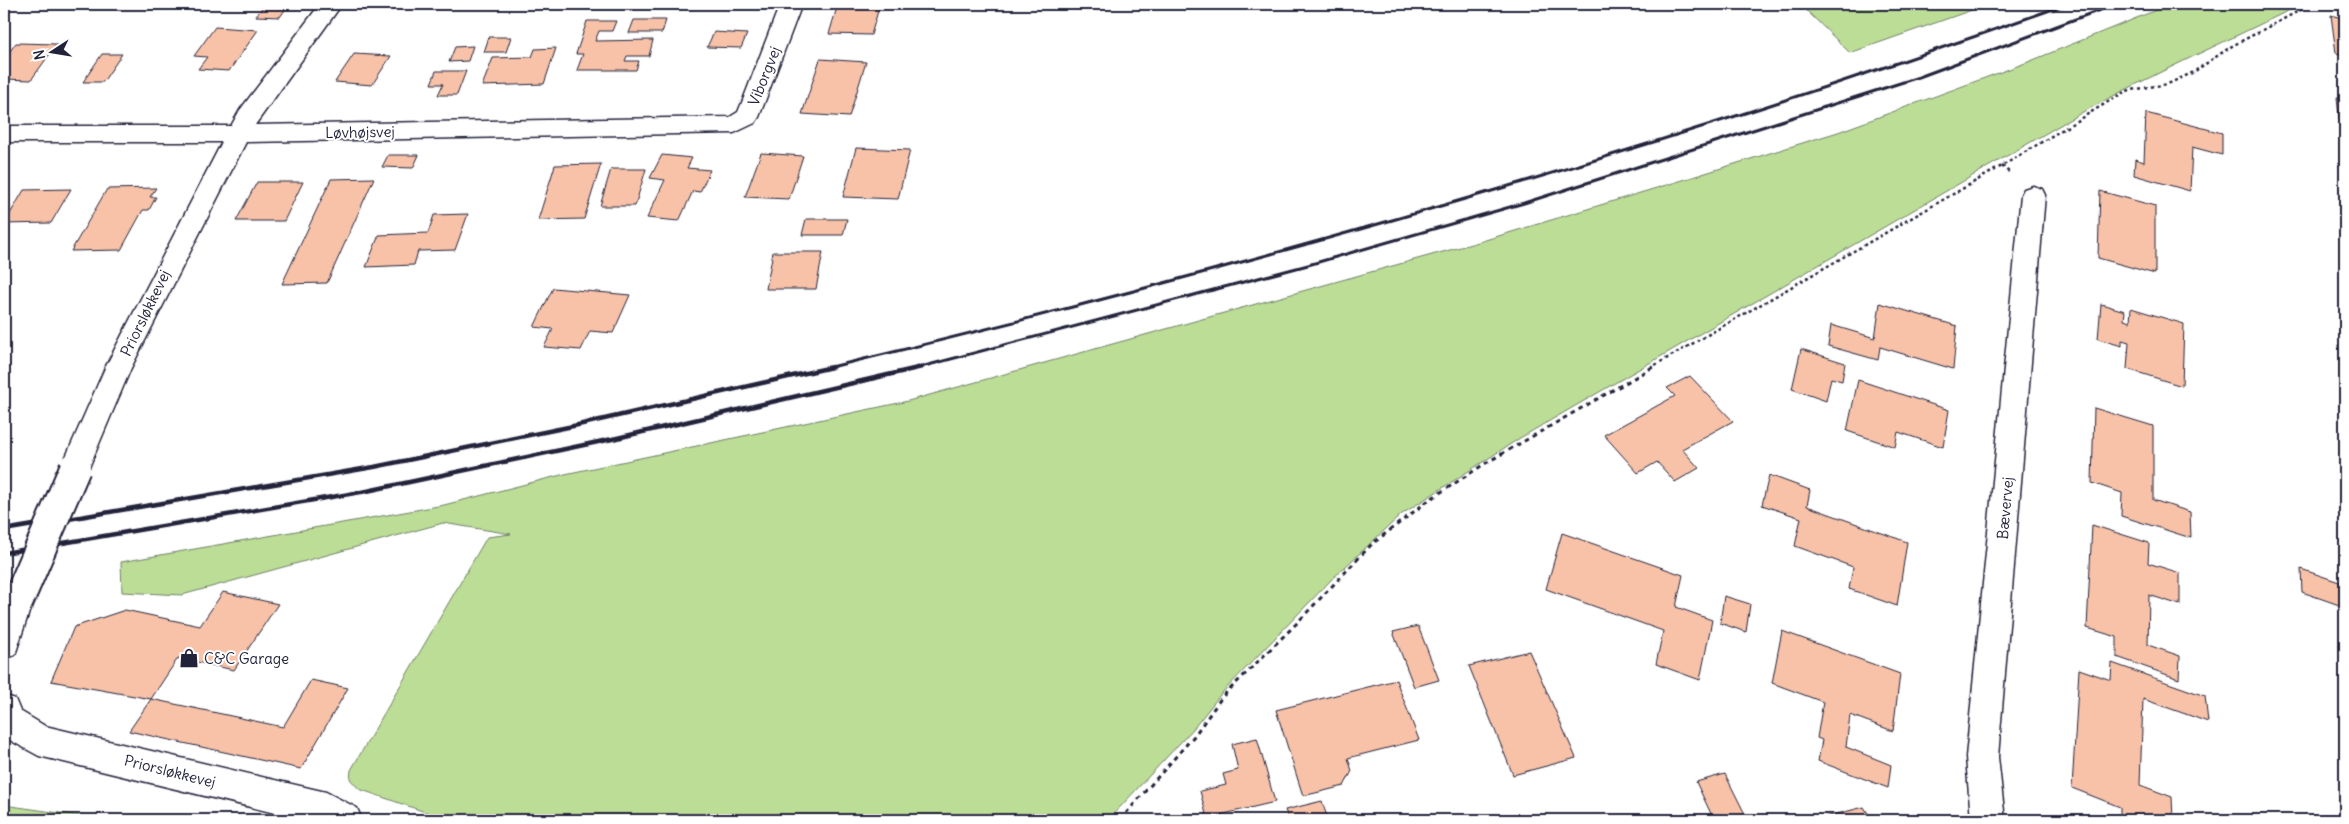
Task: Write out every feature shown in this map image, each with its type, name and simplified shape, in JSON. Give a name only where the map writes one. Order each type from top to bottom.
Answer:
[{"type":"street","name":"Priorsløkkevej","points":[[4,645],[17,603],[122,359],[248,116],[331,4]]},
{"type":"street","name":"Viborgvej","points":[[717,126],[734,125],[747,117],[791,4]]},
{"type":"street","name":"Løvhøjsvej","points":[[4,134],[238,134],[717,126]]},
{"type":"street","name":"Bævervej","points":[[1988,820],[1982,756],[2033,195]]},
{"type":"street","name":"Priorsløkkevej","points":[[4,710],[9,722],[39,740],[326,809],[346,820]]},
{"type":"path","points":[[1120,820],[1194,736],[1222,697],[1296,624],[1372,544],[1429,500],[1486,463],[2002,166],[2126,91],[2168,84],[2192,73],[2232,46],[2312,4]]},
{"type":"green space","points":[[1800,4],[1989,4],[1850,53]]},
{"type":"green space","points":[[2171,4],[2302,4],[2081,113],[1520,438],[1402,514],[1331,580],[1220,695],[1193,729],[1108,820],[438,820],[431,814],[359,789],[350,779],[351,770],[487,537],[511,534],[443,523],[182,595],[122,592],[121,562],[444,505],[565,474],[908,401],[1482,241],[1838,132],[2028,62]]},
{"type":"green space","points":[[4,805],[109,820],[4,820]]},
{"type":"building","points":[[265,4],[289,4],[280,17],[256,16]]},
{"type":"building","points":[[670,4],[728,4],[727,6],[670,6]]},
{"type":"building","points":[[838,4],[880,4],[871,35],[829,34]]},
{"type":"building","points":[[2331,15],[2345,19],[2345,55],[2336,53]]},
{"type":"building","points":[[634,20],[666,20],[662,33],[629,33]]},
{"type":"building","points":[[587,21],[616,21],[612,31],[599,31],[595,41],[653,40],[649,56],[627,56],[625,61],[639,61],[636,70],[577,70],[583,54],[576,54]]},
{"type":"building","points":[[215,27],[258,30],[229,71],[198,69],[207,57],[194,56]]},
{"type":"building","points":[[714,32],[747,34],[741,48],[707,47]]},
{"type":"building","points":[[489,37],[511,37],[506,52],[484,52]]},
{"type":"building","points":[[16,43],[57,44],[31,80],[4,79],[4,59]]},
{"type":"building","points":[[473,46],[468,61],[449,62],[455,47]]},
{"type":"building","points":[[556,48],[544,84],[482,86],[493,58],[532,57],[535,49]]},
{"type":"building","points":[[102,54],[122,54],[103,82],[83,82]]},
{"type":"building","points":[[354,54],[391,56],[372,85],[335,82]]},
{"type":"building","points":[[820,59],[866,62],[849,117],[802,114]]},
{"type":"building","points":[[436,71],[466,71],[457,95],[438,95],[443,84],[431,84]]},
{"type":"building","points":[[2337,97],[2345,99],[2345,128],[2340,126]]},
{"type":"building","points":[[2146,113],[2222,133],[2222,155],[2192,147],[2190,191],[2134,175],[2135,159],[2144,162]]},
{"type":"building","points":[[856,148],[910,150],[898,199],[843,197]]},
{"type":"building","points":[[761,153],[803,156],[789,199],[745,197]]},
{"type":"building","points":[[388,155],[419,155],[413,168],[382,167]]},
{"type":"building","points":[[662,155],[692,158],[687,168],[710,170],[700,192],[693,191],[679,221],[647,218],[665,180],[650,178]]},
{"type":"building","points":[[601,164],[584,219],[538,220],[555,165]]},
{"type":"building","points":[[611,169],[646,169],[635,206],[600,206]]},
{"type":"building","points":[[374,178],[327,283],[282,284],[331,179]]},
{"type":"building","points":[[257,182],[303,182],[284,221],[236,221]]},
{"type":"building","points":[[156,188],[150,197],[156,197],[149,210],[143,210],[121,250],[71,251],[107,189]]},
{"type":"building","points":[[71,189],[51,223],[4,224],[24,190]]},
{"type":"building","points":[[2100,191],[2155,206],[2155,274],[2098,258]]},
{"type":"building","points":[[468,214],[455,250],[418,251],[414,265],[366,267],[379,235],[428,233],[434,215]]},
{"type":"building","points":[[806,219],[847,219],[843,235],[802,235]]},
{"type":"building","points":[[773,252],[823,252],[816,289],[766,289]]},
{"type":"building","points":[[553,288],[630,295],[613,333],[590,331],[581,350],[544,347],[553,329],[534,327]]},
{"type":"building","points":[[1880,303],[1957,326],[1953,369],[1880,347],[1878,360],[1828,346],[1831,325],[1875,338]]},
{"type":"building","points":[[2101,304],[2125,311],[2124,320],[2130,322],[2131,308],[2184,324],[2182,386],[2127,369],[2129,342],[2122,340],[2122,346],[2098,339]]},
{"type":"building","points":[[1801,349],[1845,363],[1842,381],[1831,378],[1826,401],[1792,389]]},
{"type":"building","points":[[1690,376],[1733,421],[1682,449],[1699,468],[1675,482],[1657,462],[1638,473],[1604,435],[1675,396],[1667,388]]},
{"type":"building","points":[[1858,380],[1949,410],[1943,447],[1898,432],[1895,447],[1847,431]]},
{"type":"building","points":[[2094,408],[2153,426],[2153,500],[2190,512],[2191,538],[2121,516],[2122,493],[2092,483]]},
{"type":"building","points":[[1769,475],[1810,490],[1807,506],[1907,542],[1897,606],[1849,589],[1853,567],[1795,546],[1801,518],[1762,505]]},
{"type":"building","points":[[2092,525],[2149,543],[2148,563],[2180,573],[2180,605],[2149,595],[2148,645],[2180,656],[2179,679],[2117,657],[2117,637],[2087,628]]},
{"type":"building","points":[[1562,533],[1683,575],[1676,607],[1712,620],[1700,680],[1656,664],[1663,631],[1546,589]]},
{"type":"building","points":[[2301,569],[2345,584],[2345,607],[2302,592]]},
{"type":"building","points":[[223,592],[278,604],[234,670],[178,658],[151,699],[51,681],[74,627],[125,610],[200,626]]},
{"type":"building","points":[[1724,596],[1750,604],[1746,632],[1720,623]]},
{"type":"building","points":[[1418,626],[1439,680],[1414,687],[1393,632]]},
{"type":"building","points":[[1782,631],[1900,674],[1893,731],[1850,715],[1846,747],[1891,765],[1888,788],[1818,761],[1822,740],[1817,738],[1823,702],[1772,683]]},
{"type":"building","points":[[1529,651],[1576,758],[1513,775],[1469,666]]},
{"type":"building","points":[[2112,663],[2205,696],[2208,722],[2143,699],[2140,785],[2172,797],[2173,820],[2120,820],[2120,807],[2072,788],[2079,669],[2111,680]]},
{"type":"building","points":[[311,680],[348,688],[301,769],[129,731],[151,699],[283,727]]},
{"type":"building","points":[[1396,680],[1419,740],[1348,758],[1352,771],[1344,786],[1303,796],[1276,710]]},
{"type":"building","points":[[1257,738],[1275,802],[1207,818],[1200,791],[1226,785],[1223,774],[1238,770],[1232,744]]},
{"type":"building","points":[[1725,774],[1748,820],[1714,820],[1696,782]]},
{"type":"building","points":[[1322,801],[1328,820],[1289,820],[1285,810]]},
{"type":"building","points":[[1864,807],[1872,820],[1813,820]]},
{"type":"railway","points":[[827,368],[984,330],[1140,289],[1452,203],[1607,157],[1761,108],[2067,4]]},
{"type":"railway","points":[[917,368],[1308,265],[1524,203],[1919,77],[2116,4]]},
{"type":"railway","points":[[4,530],[374,467],[578,425],[832,367]]},
{"type":"railway","points":[[4,553],[367,491],[617,438],[922,367]]},
{"type":"place","name":"C&C Garage","points":[[189,658]]}]
